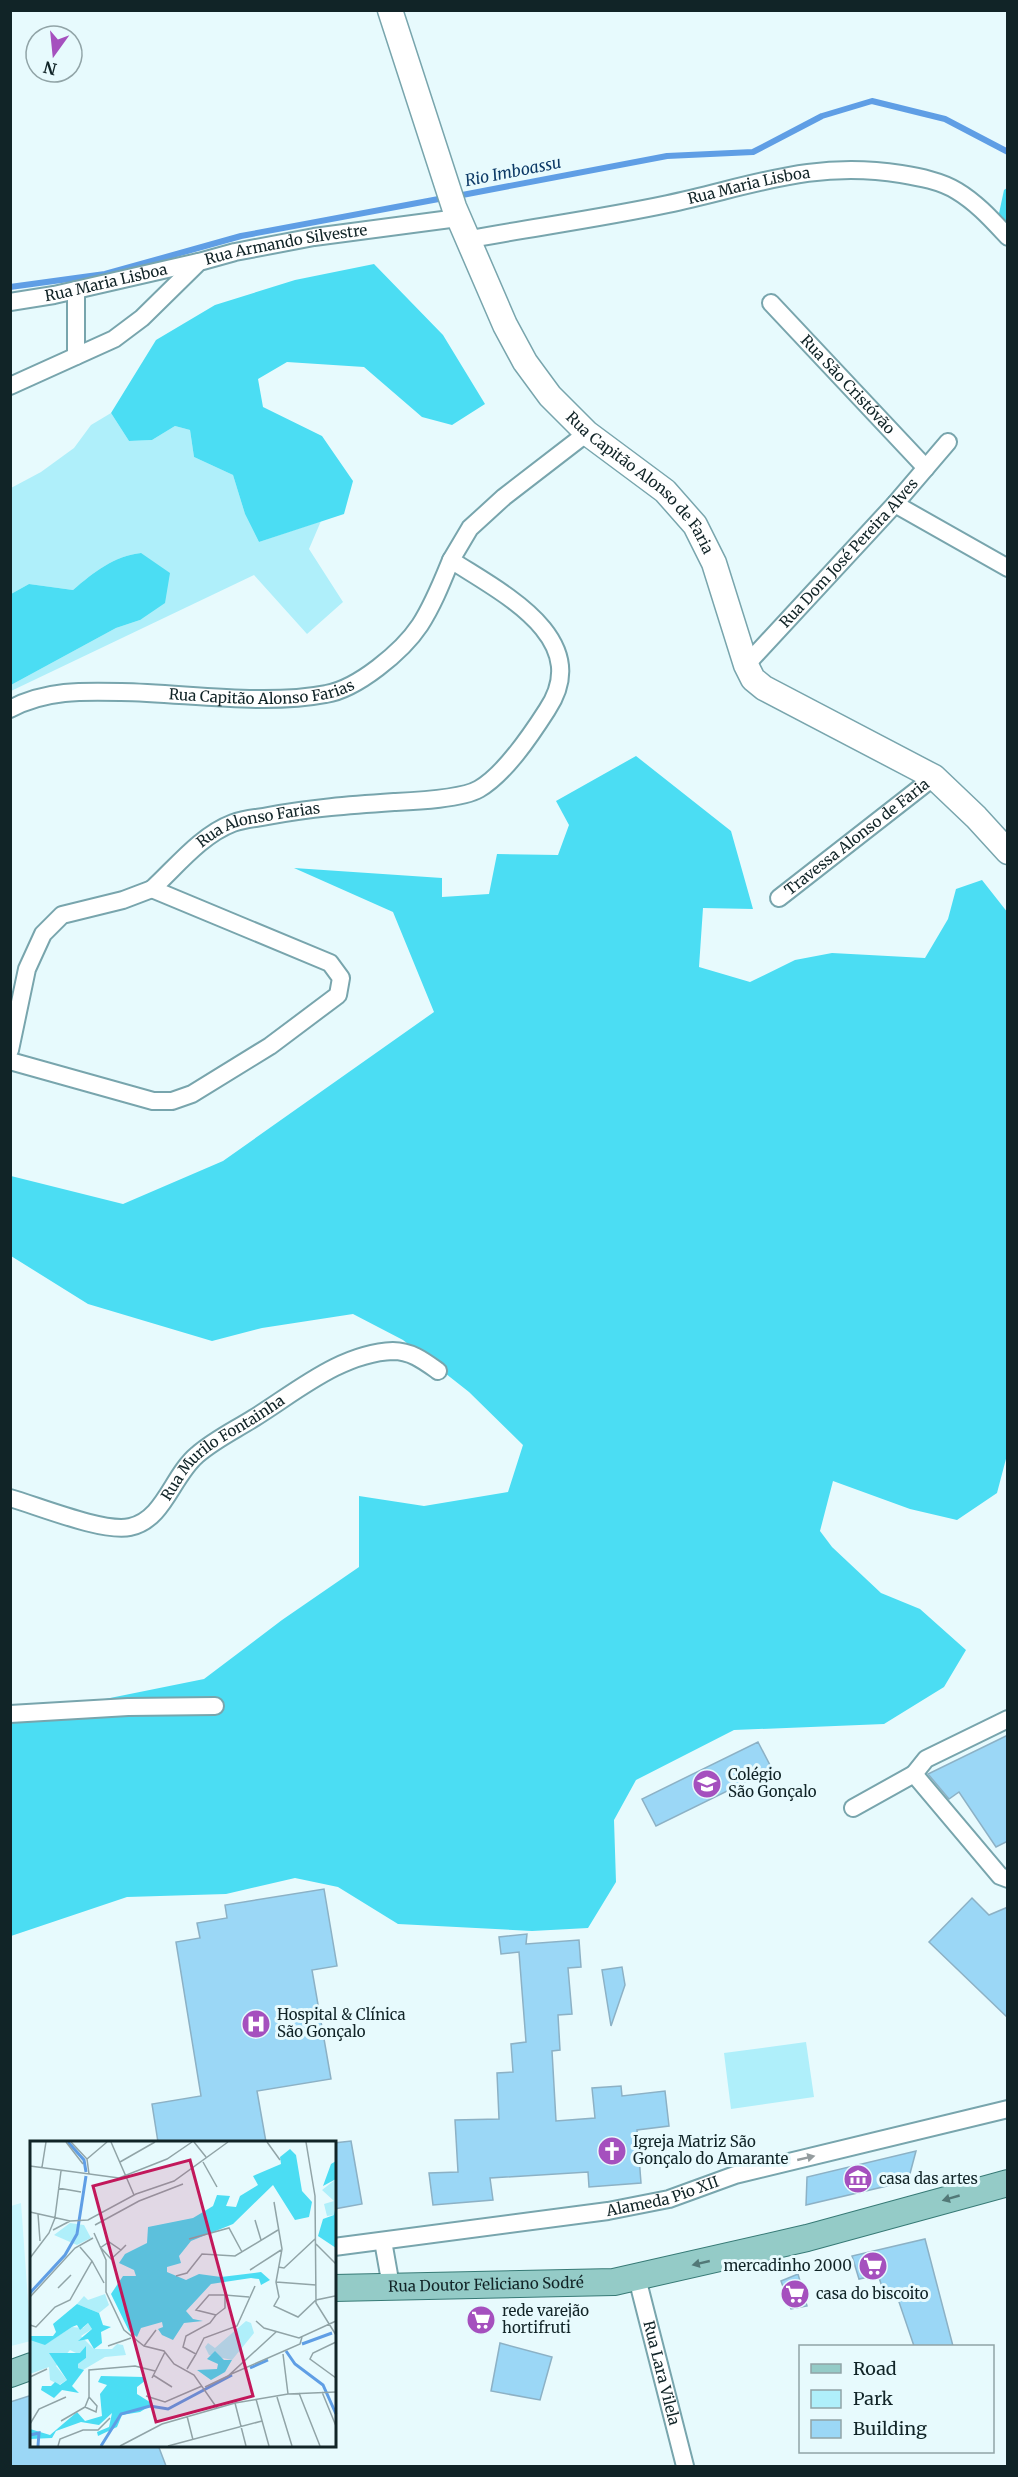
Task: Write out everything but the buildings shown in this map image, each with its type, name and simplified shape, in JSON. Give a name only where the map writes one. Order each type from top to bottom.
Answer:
[{"type":"main road","name":"Rua Doutor Feliciano Sodré","points":[[336,2288],[614,2282],[807,2238],[1008,2183]]},
{"type":"main road","points":[[10,2374],[30,2367]]},
{"type":"street","name":"Rua Capitão Alonso de Faria","points":[[390,10],[456,213],[470,239],[505,325],[525,362],[550,396],[587,433],[665,491],[695,525],[714,563],[746,665],[753,679],[764,688],[934,777],[976,817],[1008,852]]},
{"type":"street","name":"Rua Maria Lisboa","points":[[470,239],[667,204],[794,173],[832,168],[876,170],[922,177],[956,190],[984,211],[1008,237]]},
{"type":"street","name":"Rua Armando Silvestre","points":[[10,386],[114,339],[142,318],[199,262],[235,252],[456,213]]},
{"type":"street","name":"Rua Maria Lisboa","points":[[10,302],[76,290],[199,262]]},
{"type":"street","points":[[76,290],[76,356]]},
{"type":"street","name":"Rua São Cristóvão","points":[[771,303],[926,468]]},
{"type":"street","points":[[451,560],[470,528],[504,497],[587,433]]},
{"type":"street","name":"Rua Dom José Pereira Alves","points":[[746,665],[896,504],[948,442]]},
{"type":"street","points":[[896,504],[1008,568]]},
{"type":"street","name":"Rua Capitão Alonso Farias","points":[[10,709],[27,700],[71,691],[281,698],[327,694],[354,684],[400,648],[419,626],[451,560]]},
{"type":"street","name":"Rua Alonso Farias","points":[[152,889],[199,844],[232,824],[315,807],[431,800],[479,790],[504,767],[531,735],[555,698],[561,670],[551,639],[529,612],[451,560]]},
{"type":"street","name":"Travessa Alonso de Faria","points":[[779,898],[934,777]]},
{"type":"street","points":[[10,1050],[27,969],[43,934],[62,915],[123,900],[152,889],[330,963],[341,978],[338,995],[270,1046],[192,1094],[172,1101],[142,1099],[10,1061]]},
{"type":"street","name":"Rua Murilo Fontainha","points":[[10,1498],[110,1527],[129,1527],[148,1520],[196,1455],[322,1374],[363,1357],[393,1351],[412,1354],[438,1371]]},
{"type":"street","points":[[10,1714],[111,1707],[215,1706]]},
{"type":"street","points":[[853,1808],[914,1774],[926,1759],[1008,1719]]},
{"type":"street","points":[[914,1774],[1000,1876],[1008,1879]]},
{"type":"street","name":"Alameda Pio XII","points":[[336,2247],[608,2211],[669,2199],[735,2175],[1008,2109]]},
{"type":"street","points":[[383,2241],[391,2286]]},
{"type":"street","name":"Rua Lara Vilela","points":[[637,2278],[685,2466]]},
{"type":"shaded area","points":[[1007,188],[1007,227],[998,218],[1004,190]]},
{"type":"shaded area","points":[[374,264],[443,335],[485,404],[452,425],[422,417],[364,367],[287,362],[258,379],[263,407],[322,436],[353,481],[344,514],[259,542],[245,514],[233,475],[194,457],[190,430],[175,426],[152,440],[129,441],[111,413],[156,340],[215,305],[295,280]]},
{"type":"shaded area","points":[[141,553],[170,573],[165,603],[140,620],[116,628],[11,685],[11,594],[29,584],[73,590],[113,561]]},
{"type":"shaded area","points":[[636,756],[731,831],[753,909],[703,908],[699,967],[750,982],[795,960],[832,953],[925,958],[948,919],[956,889],[982,880],[1008,913],[1007,1455],[997,1493],[957,1520],[910,1509],[833,1481],[820,1531],[832,1547],[881,1593],[920,1609],[966,1650],[944,1687],[884,1724],[734,1730],[636,1780],[614,1820],[616,1882],[588,1928],[532,1931],[398,1924],[338,1887],[295,1878],[226,1894],[127,1897],[11,1936],[11,1718],[204,1679],[282,1620],[359,1567],[359,1496],[424,1506],[508,1492],[523,1445],[469,1392],[403,1340],[353,1314],[262,1328],[212,1341],[88,1304],[11,1256],[11,1176],[123,1204],[223,1161],[434,1012],[393,912],[294,868],[442,878],[442,897],[489,894],[497,854],[558,855],[569,825],[556,801]]},
{"type":"shaded area","points":[[21,2203],[30,2341],[11,2346],[11,2206]]},
{"type":"green space","points":[[111,413],[129,441],[152,440],[175,426],[190,430],[194,457],[233,475],[245,514],[259,542],[321,521],[309,549],[343,602],[307,634],[254,575],[11,691],[11,685],[116,628],[140,620],[141,553],[113,561],[73,590],[29,584],[11,594],[11,488],[41,472],[74,448],[91,425]]},
{"type":"green space","points":[[806,2042],[814,2097],[731,2109],[724,2053]]},
{"type":"waterway","name":"Rio Imboassu","points":[[457,196],[667,156],[753,152],[822,116],[872,101],[945,119],[1008,152]]},
{"type":"waterway","name":"Rio Imboassu","points":[[10,287],[105,274],[241,236],[444,198]]},
{"type":"place","name":"Colégio São Gonçalo","points":[[707,1784]]},
{"type":"place","name":"Hospital & Clínica São Gonçalo","points":[[256,2024]]},
{"type":"place","name":"Igreja Matriz São Gonçalo do Amarante","points":[[612,2151]]},
{"type":"place","name":"casa das artes","points":[[858,2179]]},
{"type":"place","name":"mercadinho 2000","points":[[873,2266]]},
{"type":"place","name":"casa do biscoito","points":[[795,2294]]},
{"type":"place","name":"rede varejão hortifruti","points":[[481,2320]]}]
